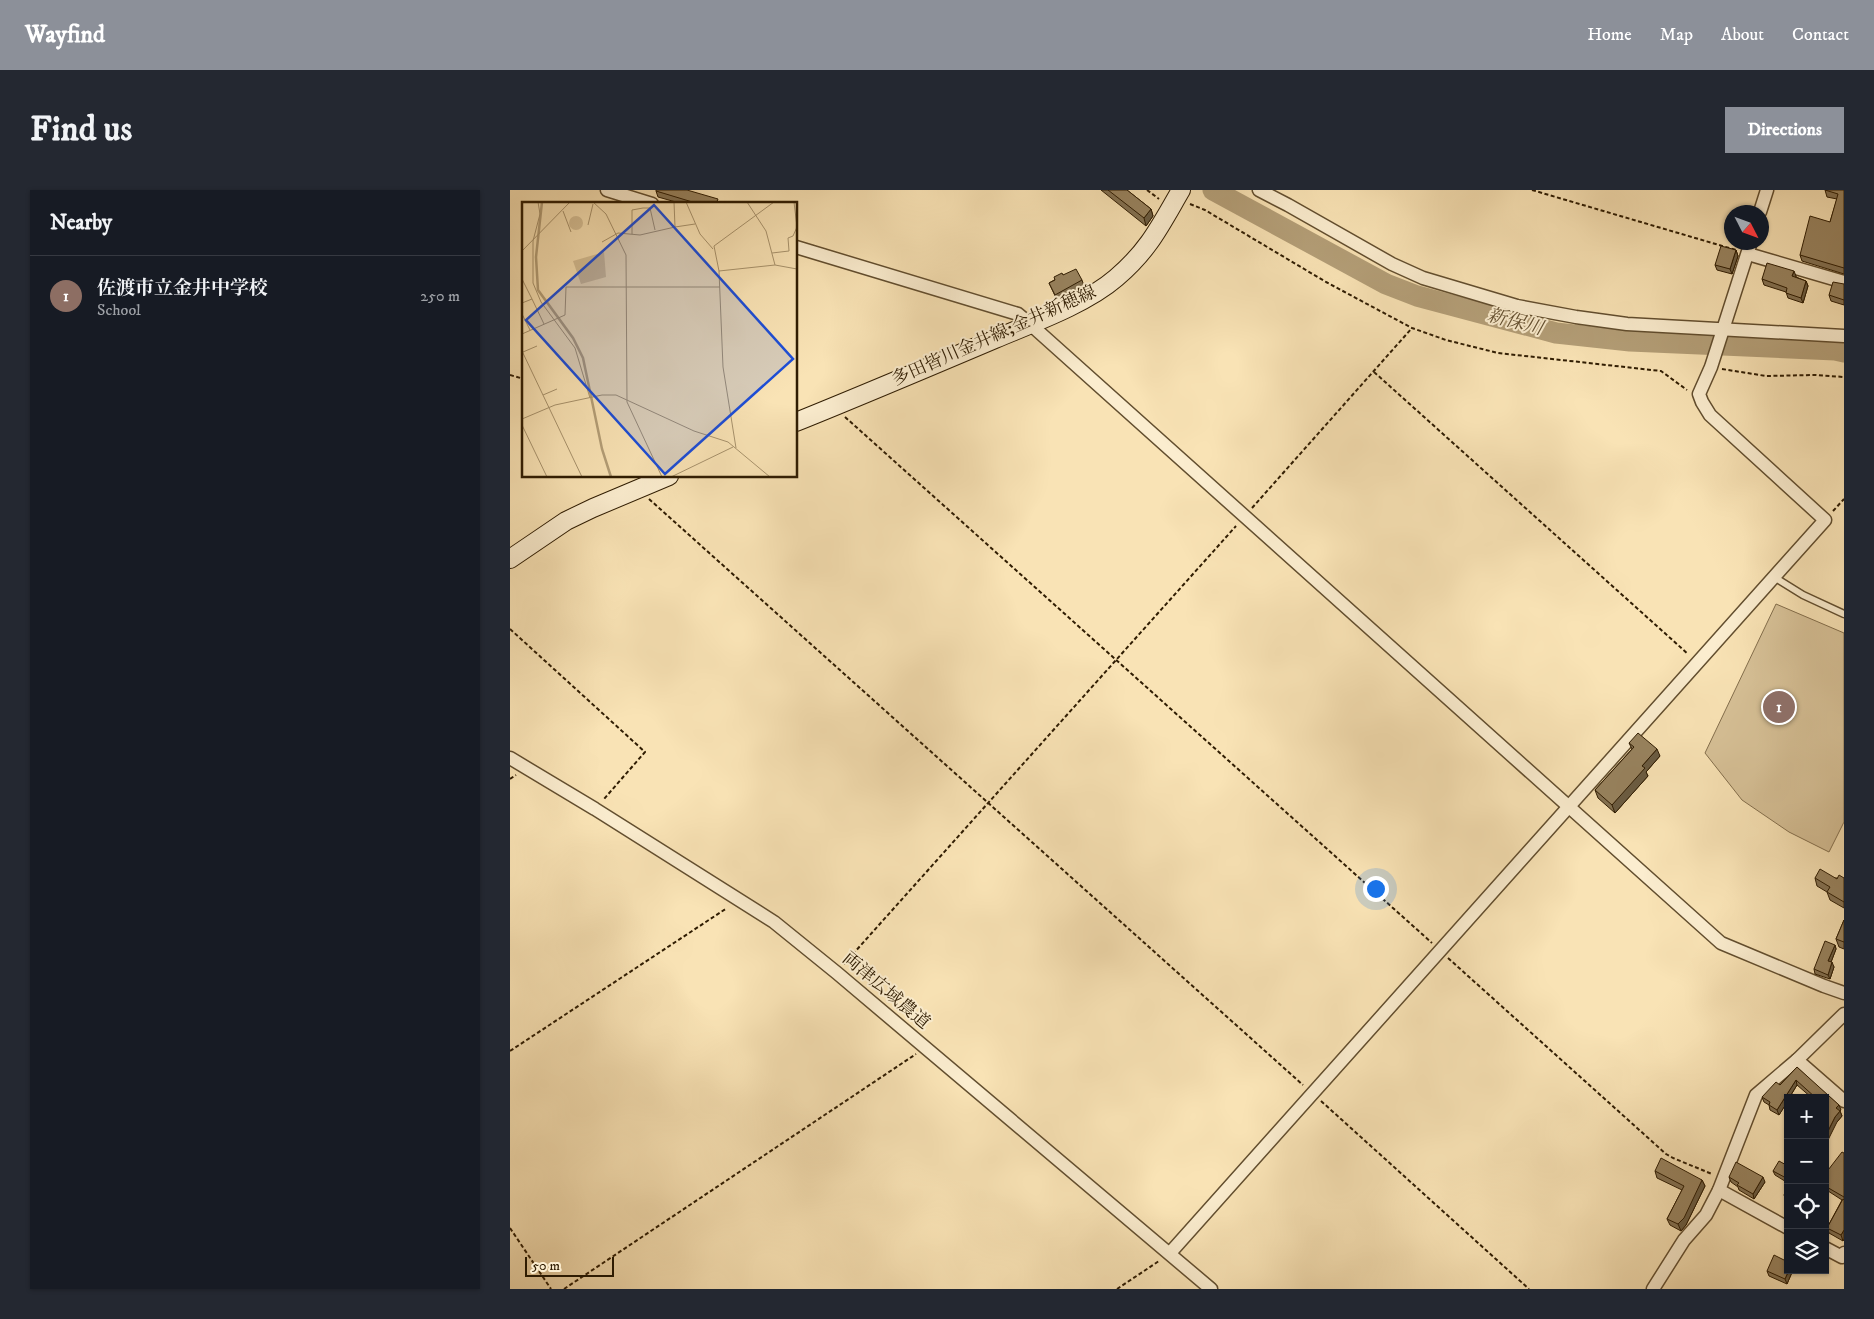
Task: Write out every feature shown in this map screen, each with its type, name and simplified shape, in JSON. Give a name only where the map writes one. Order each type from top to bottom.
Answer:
[{"type":"main road","name":"多田皆川金井線;金井新穂線","points":[[798,421],[1030,324],[1098,291],[1115,279],[1147,247],[1160,228],[1178,194]]},
{"type":"main road","points":[[510,559],[566,521],[664,478]]},
{"type":"street","points":[[606,190],[645,202]]},
{"type":"street","points":[[1259,190],[1392,264],[1423,278],[1497,301],[1576,317],[1627,324],[1844,336]]},
{"type":"street","points":[[1762,205],[1767,190]]},
{"type":"street","points":[[798,248],[1018,314],[1721,943],[1844,993]]},
{"type":"street","points":[[1170,1253],[1825,520],[1710,414],[1699,394],[1711,367],[1749,250]]},
{"type":"street","points":[[1756,250],[1844,282]]},
{"type":"street","name":"両津広域農道","points":[[510,758],[595,809],[774,922],[837,972],[1211,1289]]},
{"type":"street","points":[[1653,1289],[1684,1240],[1706,1215],[1721,1185],[1756,1095],[1797,1060],[1844,1014]]},
{"type":"street","points":[[1797,1060],[1844,1102]]},
{"type":"street","points":[[1721,1185],[1784,1225]]},
{"type":"street","points":[[1829,1250],[1842,1257],[1844,1253]]},
{"type":"lane","points":[[1774,577],[1803,595],[1844,614]]},
{"type":"path","points":[[1532,190],[1724,241]]},
{"type":"path","points":[[1178,194],[1334,287],[1412,328],[1446,340],[1498,353],[1661,371],[1684,389],[1699,394]]},
{"type":"path","points":[[837,972],[1117,661],[1412,328]]},
{"type":"path","points":[[1711,367],[1766,376],[1815,375],[1844,377]]},
{"type":"path","points":[[1374,372],[1697,662]]},
{"type":"path","points":[[834,407],[1666,1154],[1721,1185]]},
{"type":"path","points":[[638,489],[1529,1289]]},
{"type":"path","points":[[1825,520],[1844,499]]},
{"type":"path","points":[[510,629],[645,752],[595,809]]},
{"type":"path","points":[[510,1051],[738,900]]},
{"type":"path","points":[[564,1289],[925,1048]]},
{"type":"path","points":[[510,1228],[551,1289]]},
{"type":"path","points":[[1117,1289],[1170,1253]]},
{"type":"shaded area","points":[[1776,604],[1844,633],[1844,822],[1829,852],[1789,832],[1742,800],[1705,753]]},
{"type":"building","points":[[687,190],[718,199],[717,202],[692,202],[656,191]]},
{"type":"building","points":[[1108,190],[1127,190],[1151,209],[1144,218]]},
{"type":"building","points":[[1825,190],[1844,190],[1844,268],[1800,255],[1810,216],[1830,222],[1838,194]]},
{"type":"building","points":[[1721,246],[1724,247],[1724,250],[1736,250],[1730,269],[1715,265]]},
{"type":"building","points":[[1767,263],[1794,271],[1792,276],[1806,281],[1801,298],[1786,293],[1787,288],[1762,279]]},
{"type":"building","points":[[1076,269],[1082,280],[1055,295],[1049,283],[1055,280],[1054,277]]},
{"type":"building","points":[[1833,282],[1844,284],[1844,300],[1829,295]]},
{"type":"building","points":[[1638,733],[1657,749],[1642,766],[1645,768],[1612,805],[1595,790],[1634,747],[1629,743]]},
{"type":"building","points":[[1820,869],[1837,879],[1839,875],[1844,878],[1844,902],[1827,892],[1830,887],[1815,878]]},
{"type":"building","points":[[1844,920],[1844,942],[1836,939]]},
{"type":"building","points":[[1825,941],[1835,945],[1828,961],[1832,962],[1828,975],[1814,969]]},
{"type":"building","points":[[1797,1067],[1827,1094],[1812,1094],[1796,1080],[1787,1094],[1784,1094],[1784,1099],[1777,1110],[1762,1097],[1776,1082],[1780,1085]]},
{"type":"building","points":[[1829,1096],[1839,1105],[1836,1108],[1840,1111],[1829,1129]]},
{"type":"building","points":[[1842,1152],[1844,1153],[1844,1197],[1829,1188],[1829,1169]]},
{"type":"building","points":[[1661,1158],[1702,1180],[1684,1218],[1678,1224],[1667,1219],[1684,1186],[1655,1171]]},
{"type":"building","points":[[1779,1161],[1784,1164],[1784,1177],[1773,1171]]},
{"type":"building","points":[[1736,1162],[1763,1177],[1753,1194],[1737,1185],[1739,1183],[1729,1177]]},
{"type":"building","points":[[1843,1199],[1844,1230],[1841,1235],[1829,1229],[1829,1224]]},
{"type":"building","points":[[1774,1255],[1784,1260],[1784,1274],[1787,1274],[1785,1279],[1767,1271]]},
{"type":"waterway","name":"新保川","points":[[1213,190],[1386,284],[1417,296],[1556,333],[1630,341],[1835,350],[1844,352]]},
{"type":"place","name":"佐渡市立金井中学校","points":[[1779,707]]}]
